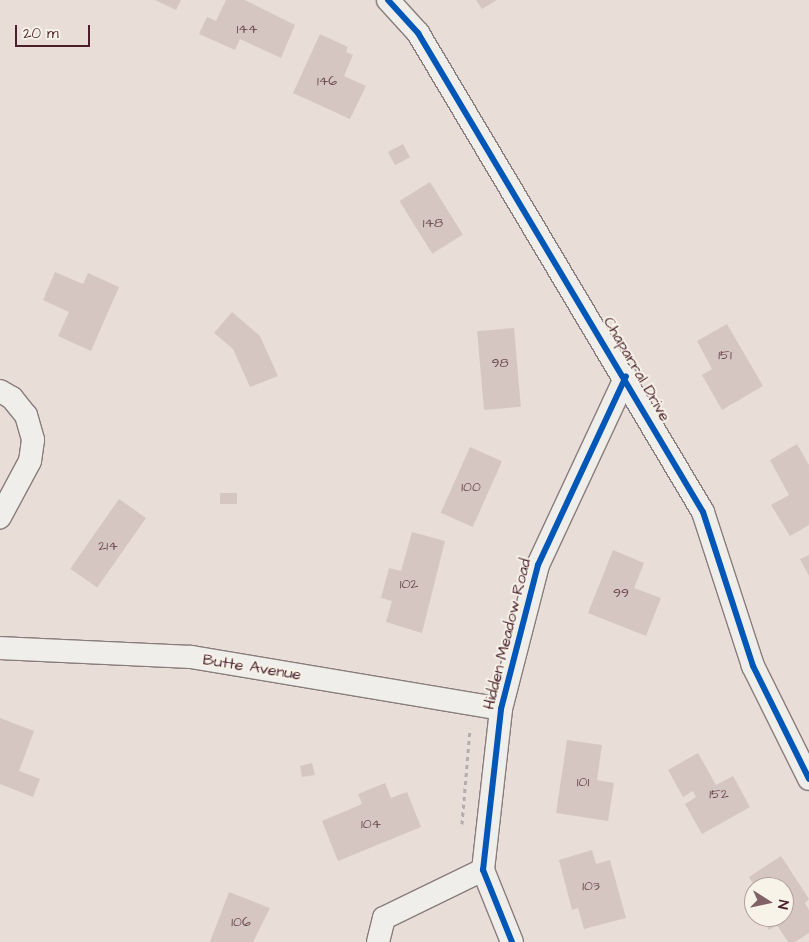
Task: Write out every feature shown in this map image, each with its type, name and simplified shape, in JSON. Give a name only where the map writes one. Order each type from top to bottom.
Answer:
[{"type":"street","name":"Chaparral Drive","points":[[388,0],[418,32],[626,376],[704,512],[753,666],[809,780]]},
{"type":"street","name":"Hidden Meadow Road","points":[[512,942],[483,870],[501,709],[538,565],[626,376]]},
{"type":"street","points":[[0,391],[12,398],[26,415],[33,440],[30,461],[0,517]]},
{"type":"street","name":"Butte Avenue","points":[[0,648],[191,657],[501,709]]},
{"type":"street","points":[[378,942],[384,918],[483,870]]},
{"type":"path","points":[[462,827],[472,718]]},
{"type":"building","points":[[155,0],[181,0],[176,10]]},
{"type":"building","points":[[226,0],[245,0],[295,25],[281,58],[240,39],[235,50],[199,34],[207,17],[216,21]]},
{"type":"building","points":[[476,0],[497,0],[482,9]]},
{"type":"building","points":[[320,34],[348,47],[346,52],[353,55],[344,76],[366,86],[350,119],[293,93]]},
{"type":"building","points":[[403,144],[410,157],[395,165],[388,152]]},
{"type":"building","points":[[430,182],[463,235],[432,254],[399,201]]},
{"type":"building","points":[[55,272],[83,284],[88,273],[119,287],[91,351],[58,336],[69,312],[43,300]]},
{"type":"building","points":[[232,312],[260,336],[278,376],[250,387],[233,349],[214,333]]},
{"type":"building","points":[[727,324],[763,386],[722,410],[702,375],[712,369],[697,341]]},
{"type":"building","points":[[514,328],[521,407],[484,410],[477,331]]},
{"type":"building","points":[[797,444],[809,465],[809,525],[790,536],[771,505],[789,495],[770,460]]},
{"type":"building","points":[[470,447],[502,461],[473,527],[441,513]]},
{"type":"building","points":[[220,493],[237,493],[237,504],[220,504]]},
{"type":"building","points":[[119,499],[146,518],[97,588],[70,569]]},
{"type":"building","points":[[412,532],[445,541],[422,633],[386,622],[392,601],[381,598],[389,568],[401,571]]},
{"type":"building","points":[[613,550],[644,563],[634,588],[661,598],[646,636],[588,613]]},
{"type":"building","points":[[809,555],[809,576],[800,559]]},
{"type":"building","points":[[0,718],[34,731],[19,771],[40,779],[33,797],[0,784]]},
{"type":"building","points":[[567,740],[602,745],[597,780],[614,783],[608,821],[556,813]]},
{"type":"building","points":[[698,753],[716,785],[733,776],[750,807],[702,834],[685,804],[696,797],[693,791],[683,797],[668,770]]},
{"type":"building","points":[[312,763],[315,775],[302,777],[300,766]]},
{"type":"building","points":[[385,783],[391,798],[407,792],[421,827],[338,861],[322,821],[362,804],[358,794]]},
{"type":"building","points":[[592,850],[596,864],[610,860],[626,918],[584,929],[578,908],[572,910],[559,860]]},
{"type":"building","points":[[781,856],[809,899],[805,903],[809,910],[809,933],[795,942],[788,942],[778,927],[794,927],[794,877],[749,877]]},
{"type":"building","points":[[229,892],[270,908],[253,942],[210,942]]},
{"type":"cycle path","points":[[388,0],[418,33],[703,512],[753,666],[809,779]]},
{"type":"cycle path","points":[[512,942],[483,870],[501,709],[538,565],[626,376]]}]
